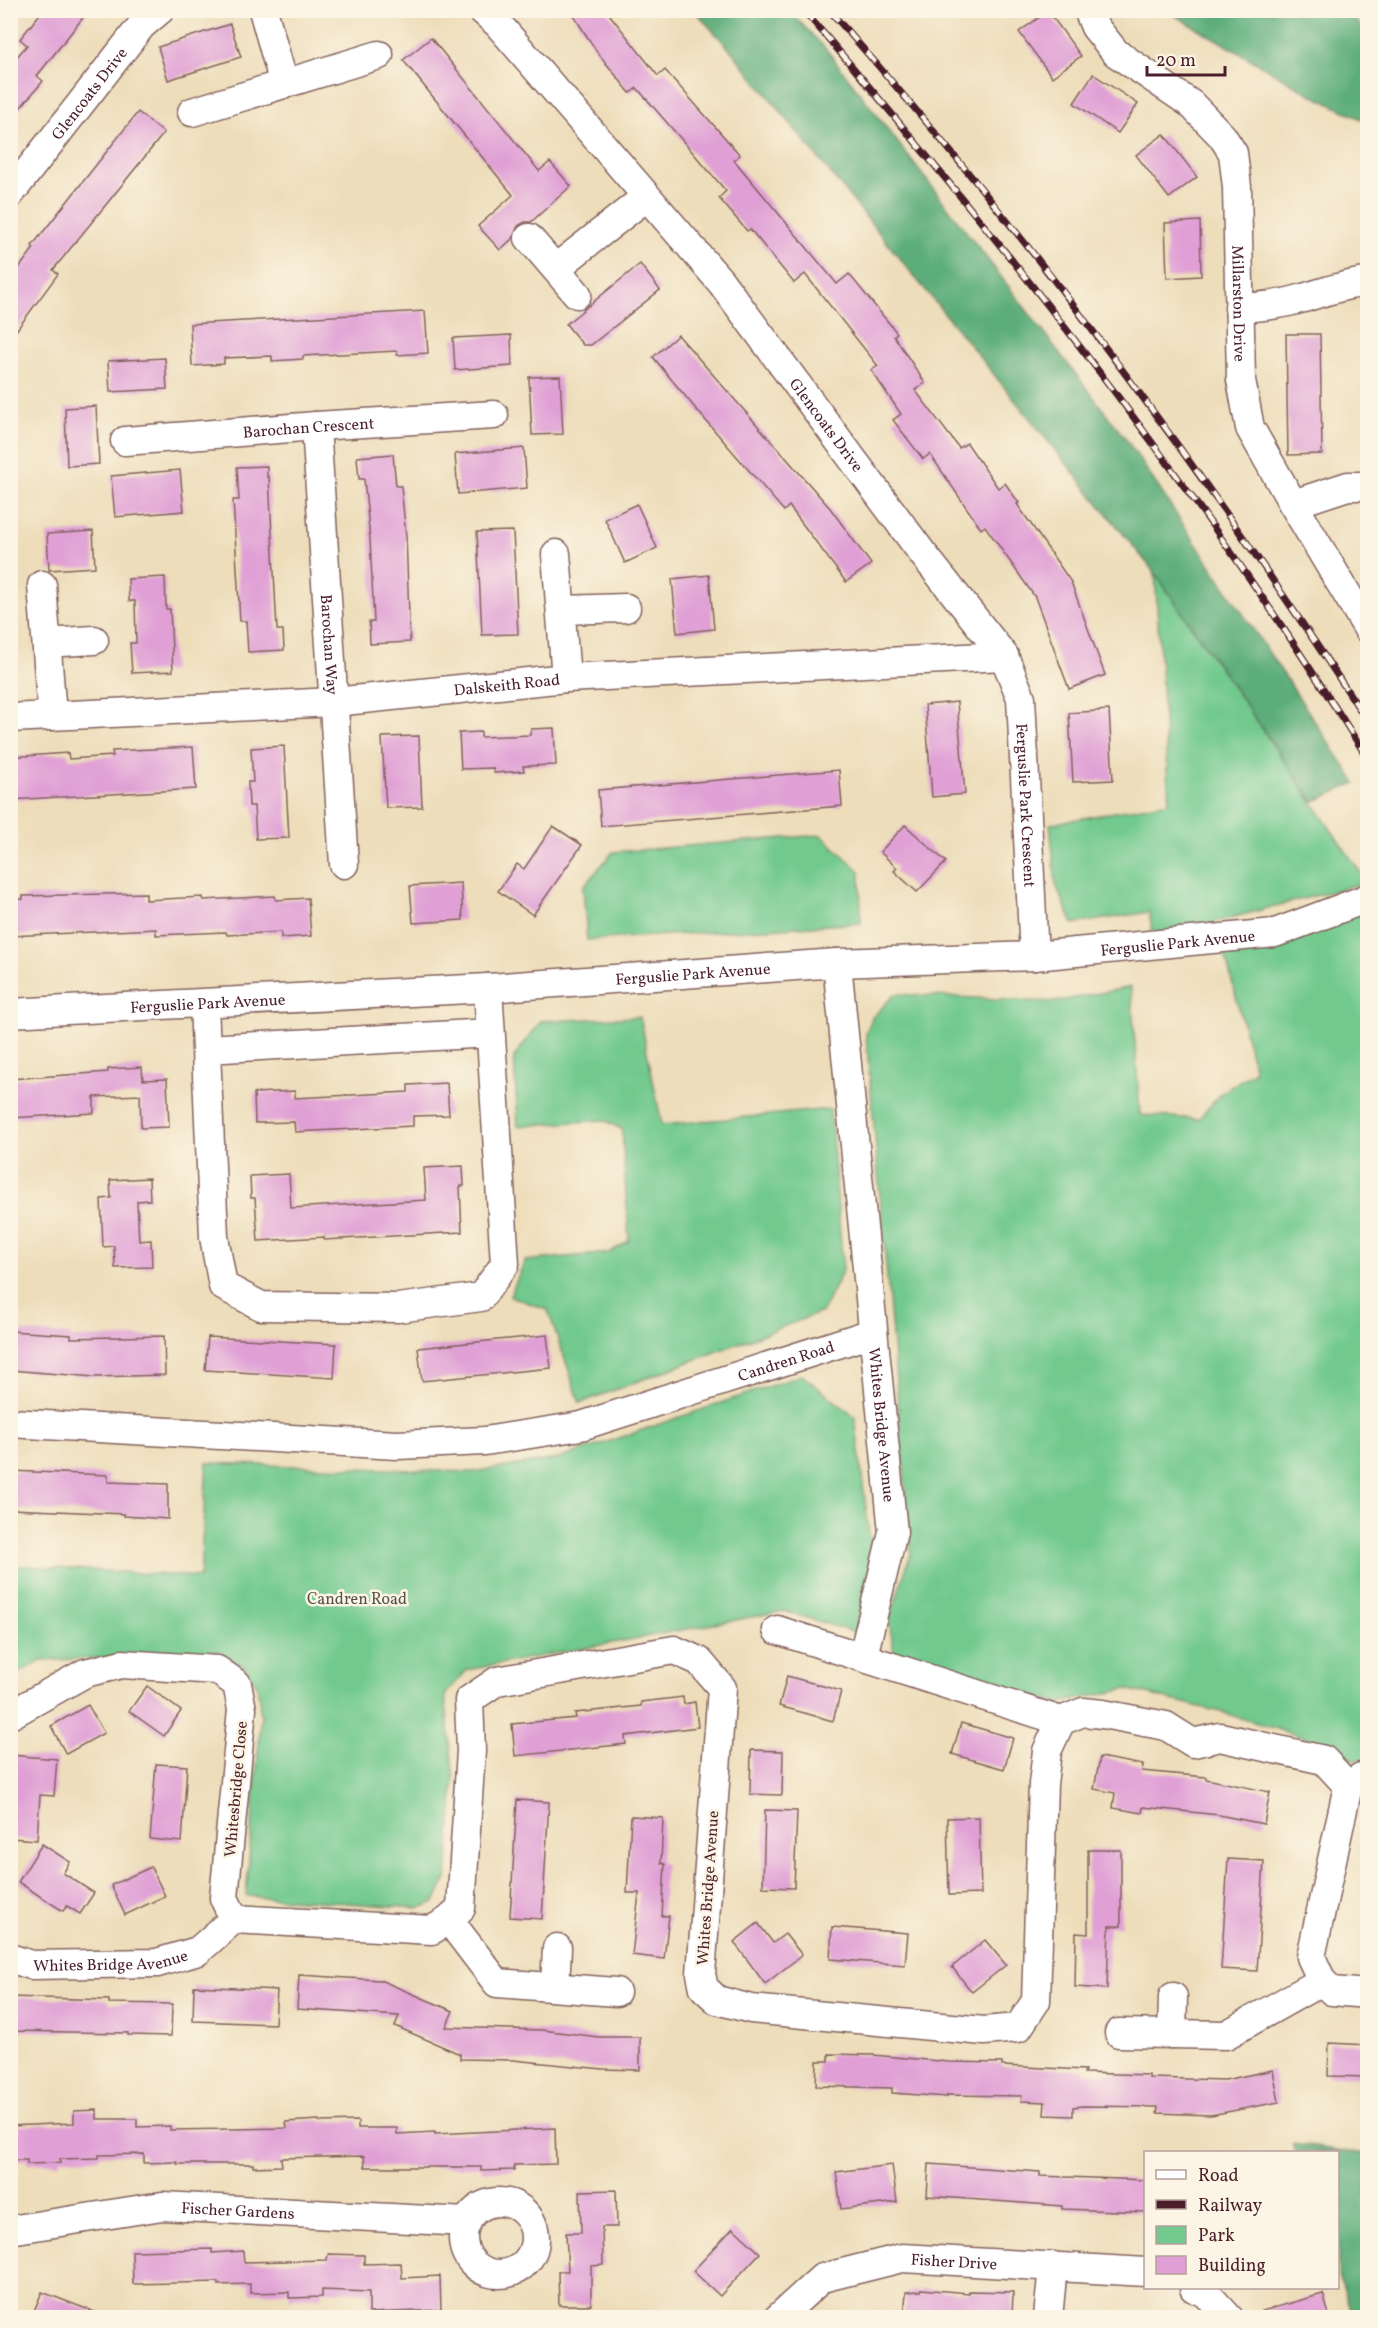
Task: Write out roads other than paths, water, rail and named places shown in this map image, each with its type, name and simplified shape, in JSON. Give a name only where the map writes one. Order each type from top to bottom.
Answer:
[{"type":"street","name":"Glencoats Drive","points":[[14,181],[142,25],[160,10]]},
{"type":"street","points":[[263,10],[284,84]]},
{"type":"street","name":"Glencoats Drive","points":[[482,10],[498,24],[721,282],[923,554],[1004,656]]},
{"type":"street","name":"Millarston Drive","points":[[1088,10],[1095,27],[1116,53],[1191,104],[1222,136],[1233,153],[1237,187],[1241,380],[1250,428],[1368,628]]},
{"type":"street","points":[[192,112],[379,55]]},
{"type":"street","points":[[556,268],[646,197]]},
{"type":"street","points":[[529,238],[577,294]]},
{"type":"street","points":[[1239,308],[1278,304],[1356,283],[1368,282]]},
{"type":"street","name":"Barochan Crescent","points":[[124,441],[494,415]]},
{"type":"street","name":"Barochan Way","points":[[316,426],[344,864]]},
{"type":"street","points":[[1293,504],[1348,486],[1368,486]]},
{"type":"street","points":[[556,555],[566,678]]},
{"type":"street","points":[[42,585],[52,716]]},
{"type":"street","points":[[561,610],[626,608]]},
{"type":"street","points":[[47,643],[94,640]]},
{"type":"street","name":"Dalskeith Road","points":[[10,718],[334,702],[566,678],[1004,656]]},
{"type":"street","name":"Ferguslie Park Crescent","points":[[1004,656],[1021,698],[1034,956]]},
{"type":"street","name":"Ferguslie Park Avenue","points":[[10,1013],[488,988],[837,963],[1034,956],[1275,933],[1368,898]]},
{"type":"street","points":[[837,963],[866,1245],[872,1333]]},
{"type":"street","points":[[204,1004],[214,1237],[224,1286],[261,1306],[398,1308],[481,1297],[505,1264],[488,988]]},
{"type":"street","points":[[207,1049],[490,1033]]},
{"type":"street","name":"Candren Road","points":[[10,1423],[397,1445],[485,1441],[581,1426],[872,1333]]},
{"type":"street","name":"Whites Bridge Avenue","points":[[863,1656],[893,1532],[872,1333]]},
{"type":"street","points":[[777,1630],[1061,1721],[1083,1712],[1103,1714],[1166,1726],[1193,1743],[1220,1737],[1324,1760],[1358,1781],[1311,1956],[1322,1981],[1332,1991],[1368,1994]]},
{"type":"street","name":"Whites Bridge Avenue","points":[[449,1920],[461,1908],[471,1751],[469,1700],[497,1681],[674,1650],[699,1661],[722,1688],[701,1974],[704,1988],[717,2000],[751,2009],[984,2031],[1018,2028],[1036,2001],[1043,1784],[1047,1751],[1061,1721]]},
{"type":"street","name":"Whitesbridge Close","points":[[10,1715],[85,1673],[122,1664],[217,1670],[237,1684],[242,1709],[224,1898],[234,1919]]},
{"type":"street","points":[[234,1919],[432,1930],[449,1920],[497,1983],[616,1992]]},
{"type":"street","name":"Whites Bridge Avenue","points":[[10,1958],[31,1965],[157,1963],[198,1951],[234,1919]]},
{"type":"street","points":[[555,1988],[557,1948]]},
{"type":"street","points":[[1119,2032],[1226,2035],[1322,1981]]},
{"type":"street","points":[[1172,2034],[1173,1997]]},
{"type":"street","name":"Fischer Gardens","points":[[10,2230],[162,2206],[467,2222]]},
{"type":"street","name":"Fisher Drive","points":[[778,2318],[822,2278],[902,2258],[1144,2272]]},
{"type":"street","points":[[1048,2318],[1053,2266]]},
{"type":"street","points":[[1196,2289],[1206,2293],[1229,2318]]},
{"type":"railway","points":[[803,10],[955,190],[1118,397],[1222,539],[1368,759]]},
{"type":"railway","points":[[829,10],[974,180],[1112,356],[1243,537],[1368,722]]}]
